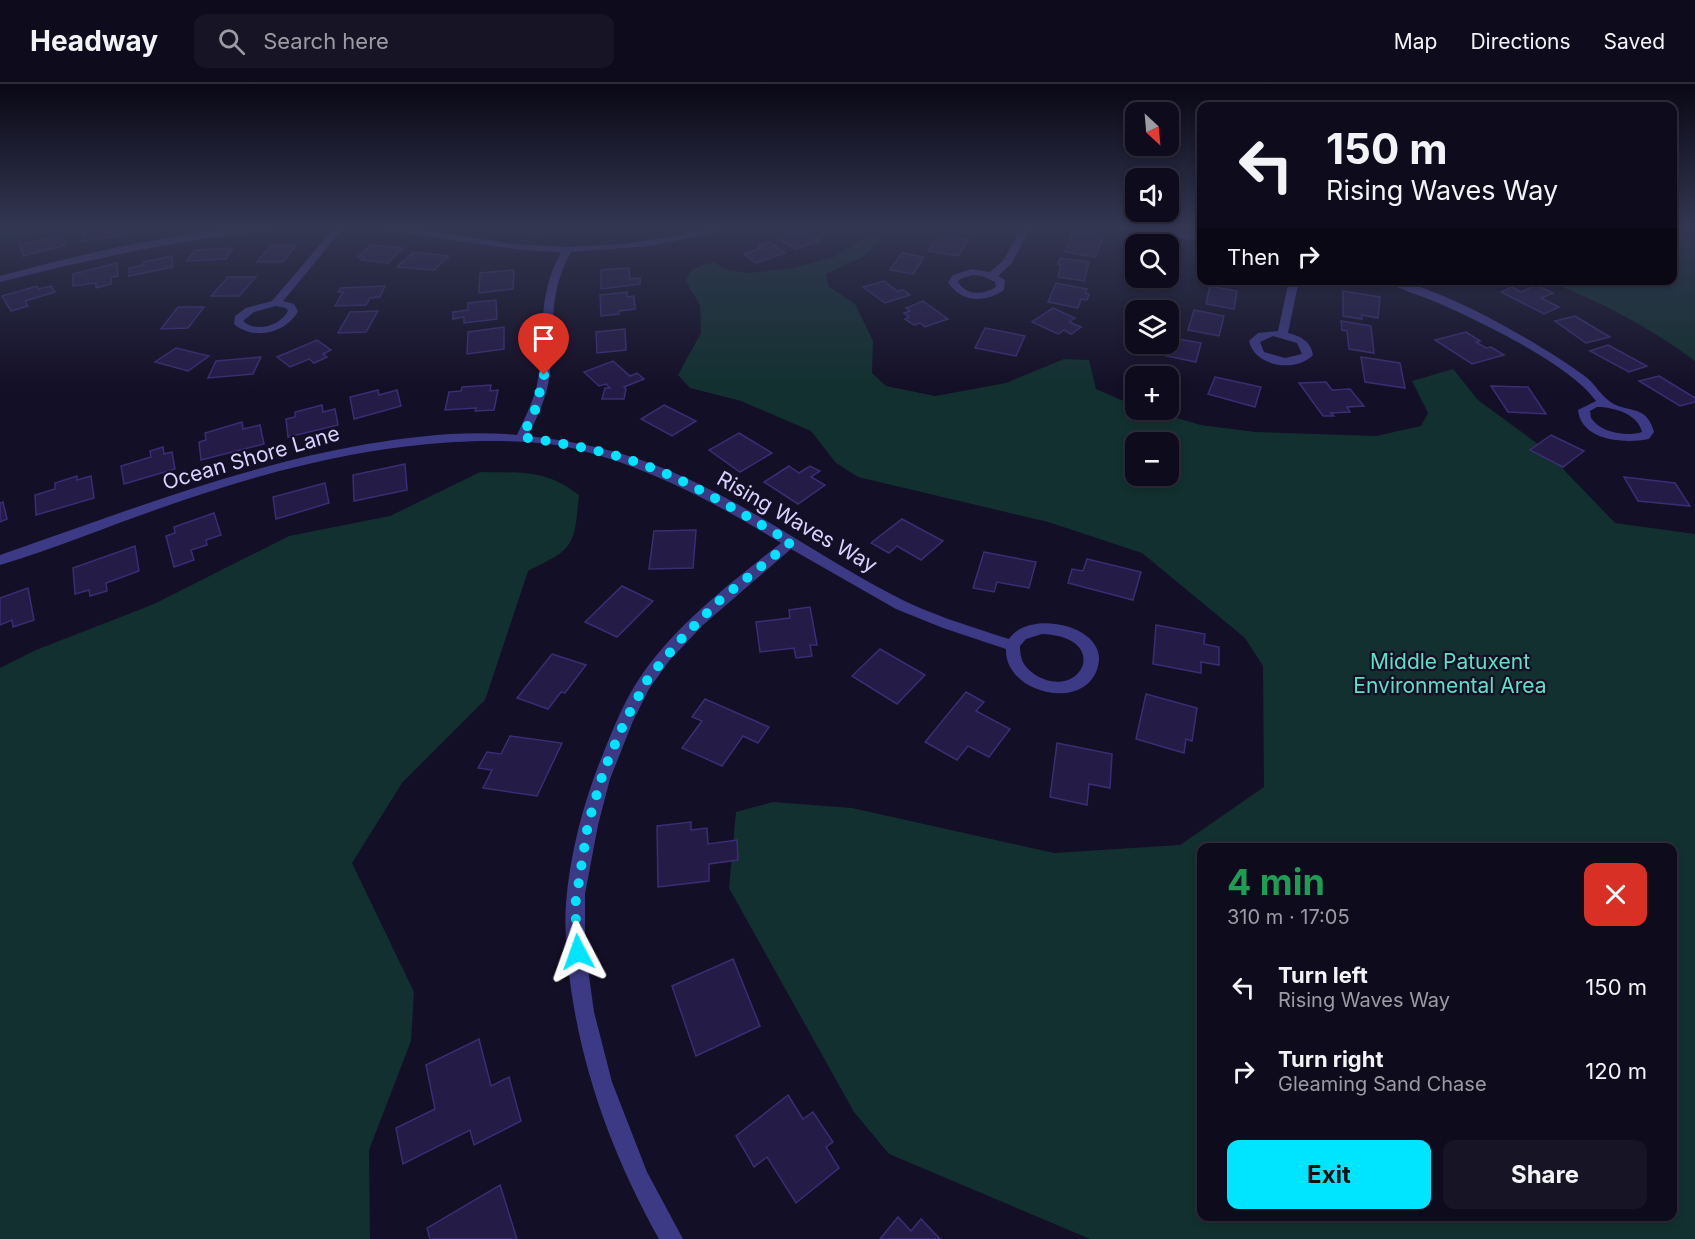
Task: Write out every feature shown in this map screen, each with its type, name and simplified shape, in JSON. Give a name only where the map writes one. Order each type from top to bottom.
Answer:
[{"type":"street","points":[[276,303],[290,306],[293,311],[286,321],[278,326],[256,330],[247,329],[238,322],[239,318],[249,310],[276,303],[296,280]]},
{"type":"street","points":[[522,437],[535,410],[544,375],[547,298],[553,280]]},
{"type":"street","points":[[1282,334],[1293,285]]},
{"type":"street","points":[[1402,285],[1452,305],[1514,337],[1577,376],[1595,390],[1606,404],[1634,413],[1647,425],[1648,432],[1645,436],[1624,438],[1590,425],[1584,418],[1584,410],[1595,404],[1606,404]]},
{"type":"street","name":"Ocean Shore Lane","points":[[0,560],[241,477],[322,454],[408,441],[456,437],[522,437]]},
{"type":"street","name":"Rising Waves Way","points":[[522,437],[597,450],[652,468],[693,486],[887,599],[926,617],[1013,646]]},
{"type":"street","points":[[672,1239],[639,1179],[610,1108],[592,1043],[580,976],[575,906],[588,824],[604,770],[625,721],[649,677],[684,636],[720,600],[791,542]]},
{"type":"street","points":[[1037,628],[1055,628],[1081,640],[1091,657],[1091,666],[1086,676],[1076,683],[1063,687],[1048,687],[1021,673],[1013,662],[1013,646],[1021,635],[1037,628]]},
{"type":"green space","name":"Middle Patuxent Environmental Area","points":[[685,280],[827,280],[828,286],[855,304],[873,341],[872,373],[886,386],[935,396],[1006,383],[1064,359],[1089,360],[1096,389],[1125,402],[1125,420],[1179,419],[1201,425],[1255,432],[1376,436],[1421,426],[1428,413],[1412,381],[1453,369],[1478,400],[1542,447],[1615,523],[1695,534],[1695,1239],[1090,1239],[889,1154],[854,1112],[729,888],[736,812],[773,802],[852,808],[1054,853],[1180,845],[1264,787],[1263,666],[1245,638],[1142,553],[1048,522],[858,477],[836,463],[811,431],[741,401],[690,388],[678,375],[701,333],[700,305]]},
{"type":"green space","points":[[1677,280],[1695,280],[1695,361],[1623,315],[1556,285],[1677,285]]},
{"type":"green space","points":[[480,472],[532,474],[567,487],[579,495],[576,526],[569,544],[563,551],[528,571],[485,700],[402,783],[352,863],[414,992],[411,1041],[369,1150],[370,1239],[0,1239],[0,668],[36,650],[154,604],[289,536],[390,516]]},
{"type":"building","points":[[73,280],[111,280],[111,284],[96,288],[96,283],[73,286]]},
{"type":"building","points":[[225,280],[253,280],[239,296],[211,296]]},
{"type":"building","points":[[480,280],[513,280],[513,289],[479,293]]},
{"type":"building","points":[[601,280],[640,280],[640,284],[601,289]]},
{"type":"building","points":[[884,281],[897,291],[903,290],[910,295],[885,303],[863,287]]},
{"type":"building","points":[[1056,283],[1087,289],[1085,293],[1089,294],[1087,300],[1081,299],[1078,308],[1048,302]]},
{"type":"building","points":[[1536,285],[1553,293],[1541,298],[1559,307],[1544,314],[1501,292],[1512,287],[1521,292]]},
{"type":"building","points":[[37,286],[39,289],[51,286],[55,292],[25,301],[28,306],[11,311],[2,296]]},
{"type":"building","points":[[385,286],[380,297],[370,298],[366,305],[335,306],[343,292],[338,292],[341,288]]},
{"type":"building","points":[[1210,286],[1237,291],[1234,309],[1206,304]]},
{"type":"building","points":[[1343,291],[1380,297],[1378,318],[1362,315],[1362,319],[1343,316]]},
{"type":"building","points":[[627,292],[627,297],[634,296],[635,309],[601,316],[600,295]]},
{"type":"building","points":[[496,300],[497,319],[464,323],[464,317],[453,319],[453,312],[468,310],[468,303]]},
{"type":"building","points":[[923,301],[948,319],[925,327],[920,323],[914,325],[905,319],[909,317],[904,313],[910,311],[906,308]]},
{"type":"building","points":[[178,307],[204,307],[188,328],[161,329]]},
{"type":"building","points":[[1053,308],[1075,318],[1069,322],[1081,327],[1071,334],[1064,330],[1058,334],[1032,322]]},
{"type":"building","points":[[1194,310],[1224,316],[1219,336],[1188,330]]},
{"type":"building","points":[[378,311],[366,332],[338,333],[350,312]]},
{"type":"building","points":[[1575,316],[1610,337],[1586,343],[1555,321]]},
{"type":"building","points":[[1341,321],[1371,326],[1374,353],[1349,349],[1347,331],[1342,330]]},
{"type":"building","points":[[504,327],[504,349],[467,354],[468,332]]},
{"type":"building","points":[[985,328],[1025,336],[1016,356],[975,348]]},
{"type":"building","points":[[625,329],[626,350],[597,353],[596,332]]},
{"type":"building","points":[[1466,332],[1480,341],[1476,342],[1504,355],[1472,364],[1435,340]]},
{"type":"building","points":[[1179,339],[1201,343],[1196,362],[1162,355],[1179,354]]},
{"type":"building","points":[[317,340],[331,350],[323,354],[327,357],[314,363],[309,359],[290,367],[277,357]]},
{"type":"building","points":[[1608,345],[1647,366],[1629,372],[1590,351]]},
{"type":"building","points":[[176,348],[209,356],[188,371],[155,362]]},
{"type":"building","points":[[261,357],[253,374],[208,378],[216,361]]},
{"type":"building","points":[[1361,357],[1400,363],[1405,388],[1365,382]]},
{"type":"building","points":[[613,361],[630,376],[637,373],[644,379],[624,387],[626,389],[624,399],[602,399],[605,388],[610,388],[606,384],[599,386],[584,372]]},
{"type":"building","points":[[1659,376],[1695,398],[1695,402],[1680,406],[1639,381]]},
{"type":"building","points":[[1215,377],[1261,387],[1255,407],[1208,394]]},
{"type":"building","points":[[1326,382],[1332,390],[1350,389],[1364,406],[1347,407],[1350,412],[1323,416],[1299,383]]},
{"type":"building","points":[[491,385],[490,391],[498,390],[494,410],[475,411],[476,408],[445,410],[449,392],[461,391],[462,387]]},
{"type":"building","points":[[1491,386],[1528,387],[1546,414],[1508,412]]},
{"type":"building","points":[[378,390],[379,395],[397,390],[401,406],[354,419],[350,397]]},
{"type":"building","points":[[322,405],[323,412],[335,409],[338,425],[288,437],[286,419],[295,417],[295,412]]},
{"type":"building","points":[[664,405],[696,421],[672,436],[641,419]]},
{"type":"building","points":[[242,422],[243,429],[260,425],[264,444],[201,460],[199,442],[206,440],[205,433]]},
{"type":"building","points":[[739,433],[772,453],[740,472],[709,450]]},
{"type":"building","points":[[1551,435],[1584,451],[1563,467],[1530,450]]},
{"type":"building","points":[[163,447],[164,454],[172,452],[175,469],[124,484],[121,466],[151,457],[150,451]]},
{"type":"building","points":[[405,464],[407,490],[354,501],[353,475]]},
{"type":"building","points":[[789,466],[799,473],[810,466],[820,471],[811,477],[825,485],[798,504],[764,482]]},
{"type":"building","points":[[77,476],[77,480],[91,476],[94,498],[36,515],[35,495],[55,489],[55,483]]},
{"type":"building","points":[[1624,477],[1675,483],[1690,506],[1638,501]]},
{"type":"building","points":[[325,483],[329,503],[276,519],[273,497]]},
{"type":"building","points":[[3,502],[7,519],[0,522],[0,503]]},
{"type":"building","points":[[214,513],[221,535],[206,540],[207,545],[191,550],[194,560],[174,567],[166,536],[175,533],[174,527]]},
{"type":"building","points":[[902,519],[943,541],[921,560],[897,546],[889,553],[871,543]]},
{"type":"building","points":[[696,530],[693,568],[649,569],[654,531]]},
{"type":"building","points":[[135,546],[139,571],[106,583],[107,591],[90,596],[89,590],[75,594],[73,568]]},
{"type":"building","points":[[984,552],[1036,562],[1029,588],[997,582],[994,592],[973,588]]},
{"type":"building","points":[[1087,559],[1141,572],[1133,600],[1068,583],[1072,569],[1083,571]]},
{"type":"building","points":[[622,586],[653,601],[617,637],[585,622]]},
{"type":"building","points":[[28,588],[34,620],[13,627],[12,620],[0,625],[0,598]]},
{"type":"building","points":[[810,607],[817,645],[810,645],[812,656],[796,658],[794,648],[760,652],[756,622],[790,618],[789,610]]},
{"type":"building","points":[[1156,625],[1205,634],[1204,644],[1219,647],[1219,665],[1201,662],[1201,673],[1153,664]]},
{"type":"building","points":[[880,649],[925,675],[897,704],[852,676]]},
{"type":"building","points":[[552,654],[586,665],[565,693],[561,692],[548,709],[517,698]]},
{"type":"building","points":[[966,692],[984,702],[976,711],[1010,729],[989,757],[968,746],[957,760],[925,742]]},
{"type":"building","points":[[1146,694],[1197,708],[1192,741],[1186,739],[1184,753],[1136,739]]},
{"type":"building","points":[[705,699],[769,727],[758,743],[743,736],[722,766],[682,748],[702,721],[692,717]]},
{"type":"building","points":[[510,736],[562,743],[537,796],[483,788],[492,770],[478,768],[487,752],[501,754]]},
{"type":"building","points":[[1057,743],[1112,754],[1110,788],[1089,784],[1087,805],[1050,797]]},
{"type":"building","points":[[691,822],[691,830],[707,828],[708,844],[737,840],[738,860],[709,864],[709,881],[658,887],[657,826]]},
{"type":"building","points":[[733,959],[760,1026],[696,1056],[672,986]]},
{"type":"building","points":[[479,1039],[491,1086],[509,1077],[521,1121],[474,1145],[470,1130],[403,1164],[396,1128],[435,1109],[426,1065]]},
{"type":"building","points":[[788,1095],[803,1119],[813,1112],[833,1142],[826,1147],[839,1168],[796,1203],[767,1157],[754,1167],[736,1136]]},
{"type":"building","points":[[500,1185],[517,1239],[430,1239],[427,1228]]},
{"type":"building","points":[[898,1217],[911,1231],[921,1219],[940,1239],[880,1239]]},
{"type":"route","points":[[544,375],[535,410],[522,437],[597,450],[652,468],[693,486],[791,542],[720,600],[684,636],[649,677],[625,721],[604,770],[588,824],[575,906],[578,952]]}]
